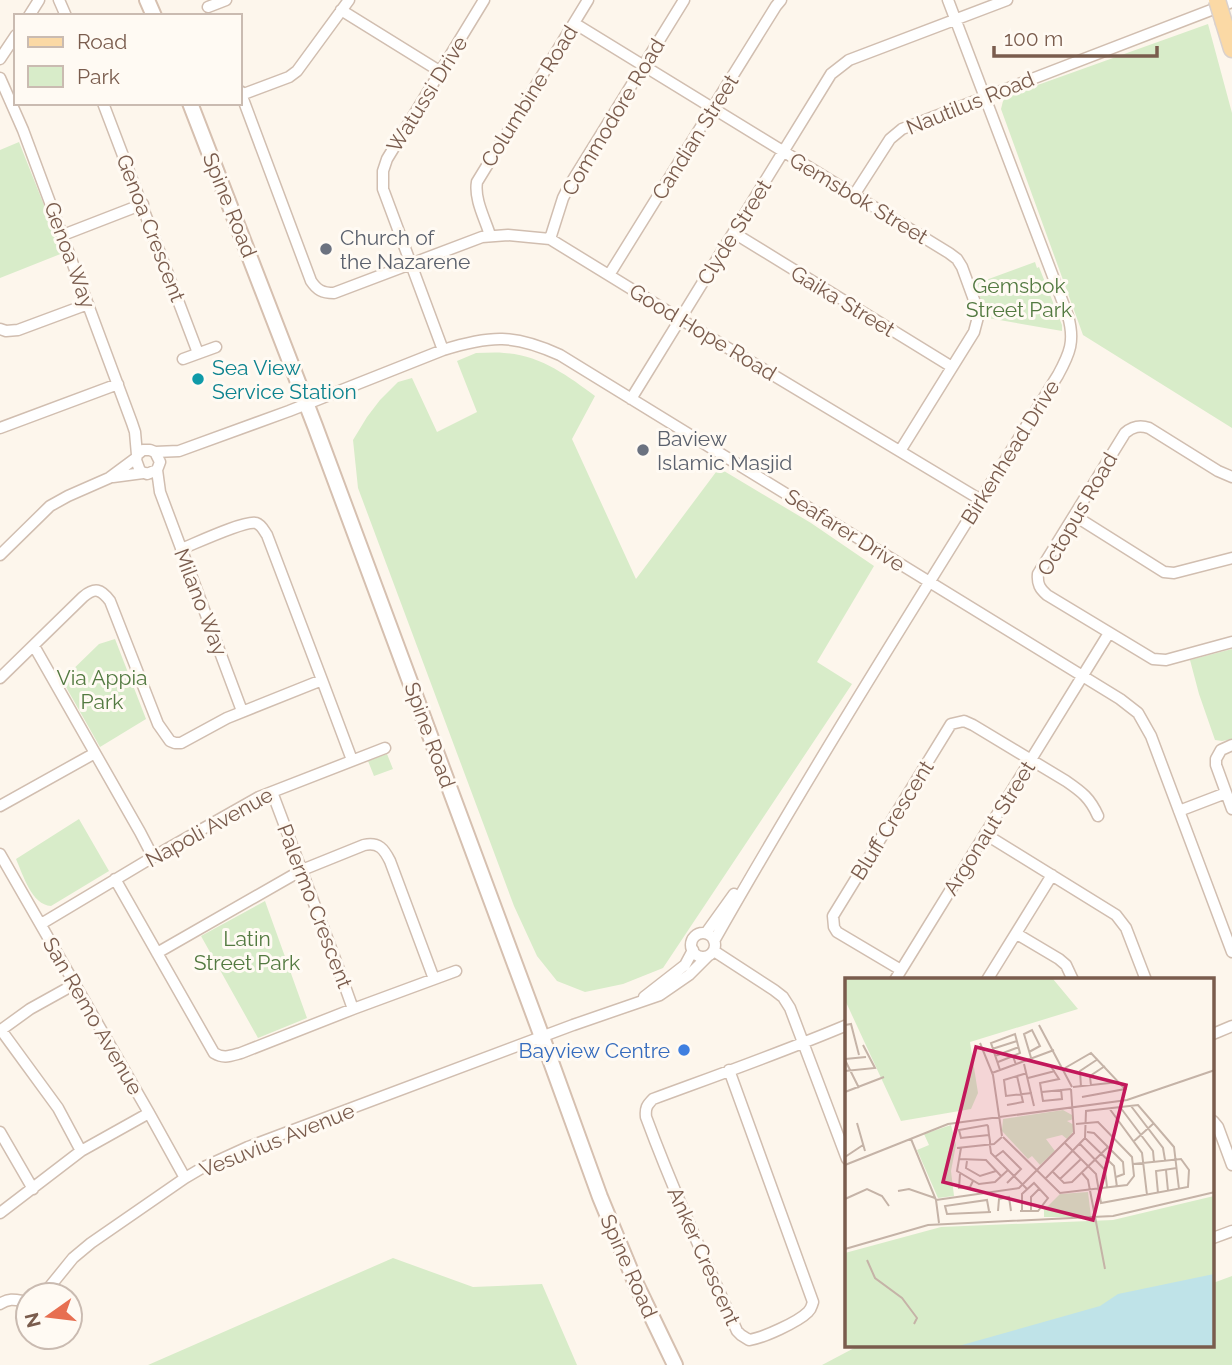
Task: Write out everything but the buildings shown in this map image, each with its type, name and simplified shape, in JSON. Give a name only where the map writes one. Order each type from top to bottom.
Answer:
[{"type":"main road","points":[[1217,0],[1232,49]]},
{"type":"main road","name":"Spine Road","points":[[191,105],[276,323],[600,1197],[636,1284],[675,1365]]},
{"type":"street","points":[[208,8],[226,0]]},
{"type":"street","points":[[242,92],[289,77],[298,71],[349,0]]},
{"type":"street","name":"Watussi Drive","points":[[443,349],[383,189],[383,171],[395,144],[442,72],[484,0]]},
{"type":"street","name":"Columbine Road","points":[[490,235],[478,198],[477,182],[588,0]]},
{"type":"street","name":"Commodore Road","points":[[550,239],[568,188],[684,0]]},
{"type":"street","name":"Candian Street","points":[[609,275],[781,0]]},
{"type":"street","points":[[948,0],[955,19]]},
{"type":"street","name":"Clyde Street","points":[[631,399],[831,74],[849,60],[1007,0]]},
{"type":"street","name":"Nautilus Road","points":[[854,195],[890,139],[902,129],[1232,2]]},
{"type":"street","points":[[341,10],[442,72]]},
{"type":"street","name":"Birkenhead Drive","points":[[542,1037],[660,995],[676,985],[710,945],[1066,360],[1072,338],[1067,312],[955,19]]},
{"type":"street","name":"Gemsbok Street","points":[[574,23],[957,259],[977,308],[978,317],[974,332],[900,451]]},
{"type":"street","points":[[0,59],[14,38]]},
{"type":"street","name":"Genoa Way","points":[[0,78],[23,130],[118,384],[135,432],[137,457]]},
{"type":"street","name":"Good Hope Road","points":[[242,98],[311,281],[320,292],[334,293],[490,235],[550,239],[981,500]]},
{"type":"street","name":"Genoa Crescent","points":[[104,105],[198,354]]},
{"type":"street","points":[[63,235],[143,205]]},
{"type":"street","name":"Gaika Street","points":[[734,233],[952,367]]},
{"type":"street","points":[[0,329],[18,330],[88,304]]},
{"type":"street","name":"Seafarer Drive","points":[[179,452],[443,349],[483,339],[500,338],[526,342],[560,355],[1083,675],[1138,713],[1151,736],[1232,952]]},
{"type":"street","points":[[183,359],[216,347]]},
{"type":"street","points":[[0,428],[118,384]]},
{"type":"street","name":"Octopus Road","points":[[1232,477],[1149,429],[1138,426],[1130,429],[1038,574],[1038,584],[1042,592],[1147,656],[1158,660],[1232,642]]},
{"type":"street","name":"Genoa Way","points":[[135,432],[152,451]]},
{"type":"street","points":[[0,555],[50,506],[109,478],[143,450],[179,452]]},
{"type":"street","points":[[151,471],[159,458],[152,451]]},
{"type":"street","points":[[109,478],[151,471],[179,452]]},
{"type":"street","points":[[137,457],[137,468],[151,471]]},
{"type":"street","name":"Milano Way","points":[[151,471],[242,711]]},
{"type":"street","points":[[1075,516],[1164,572],[1174,573],[1232,558]]},
{"type":"street","points":[[181,549],[239,526],[252,523],[260,526],[267,536],[352,760]]},
{"type":"street","points":[[0,678],[90,592],[101,591],[110,601],[152,711],[170,741],[175,743],[188,740],[242,711],[322,680]]},
{"type":"street","name":"Argonaut Street","points":[[896,978],[1109,633]]},
{"type":"street","points":[[34,646],[153,857]]},
{"type":"street","name":"Bluff Crescent","points":[[901,970],[837,932],[833,916],[948,727],[964,721],[1031,761]]},
{"type":"street","points":[[1232,746],[1221,750],[1216,759],[1232,810]]},
{"type":"street","name":"Napoli Avenue","points":[[41,924],[153,857],[272,792],[385,747]]},
{"type":"street","points":[[0,806],[95,752]]},
{"type":"street","points":[[1031,761],[1080,791],[1091,802],[1098,816]]},
{"type":"street","name":"Palermo Crescent","points":[[115,879],[214,1053],[219,1056],[241,1053],[353,1009],[272,792]]},
{"type":"street","points":[[1179,811],[1226,793]]},
{"type":"street","points":[[985,834],[1111,911],[1126,928],[1145,978]]},
{"type":"street","points":[[157,953],[302,870],[364,845],[374,844],[383,849],[390,861],[433,979]]},
{"type":"street","name":"San Remo Avenue","points":[[2,860],[184,1178]]},
{"type":"street","points":[[988,978],[1052,875]]},
{"type":"street","name":"Birkenhead Drive","points":[[638,1002],[685,965],[693,950],[693,939],[698,934],[710,945]]},
{"type":"street","points":[[1017,934],[1059,959],[1066,965],[1070,978]]},
{"type":"street","points":[[693,950],[701,957],[710,945],[783,997],[790,1008],[845,1154]]},
{"type":"street","points":[[353,1009],[456,971]]},
{"type":"street","points":[[75,984],[1,1029],[58,1108],[81,1151]]},
{"type":"street","points":[[1214,1034],[1232,1026]]},
{"type":"street","points":[[729,1070],[845,1027]]},
{"type":"street","name":"Vesuvius Avenue","points":[[54,1281],[73,1258],[91,1243],[202,1168],[248,1147],[542,1037]]},
{"type":"street","name":"Anker Crescent","points":[[729,1070],[813,1302],[807,1313],[762,1338],[749,1340],[737,1331],[664,1167],[645,1110],[653,1099],[729,1070]]},
{"type":"street","points":[[0,1213],[81,1151],[149,1113]]},
{"type":"street","points":[[1214,1122],[1232,1165]]},
{"type":"street","points":[[0,1132],[33,1189]]},
{"type":"street","points":[[1214,1238],[1232,1231]]},
{"type":"green space","points":[[1208,24],[1232,113],[1232,428],[1083,335],[1001,109],[1004,97]]},
{"type":"green space","points":[[19,142],[63,253],[0,278],[0,150]]},
{"type":"green space","name":"Gemsbok Street Park","points":[[1035,262],[1062,325],[1062,331],[988,318],[975,284]]},
{"type":"green space","points":[[476,353],[504,353],[530,358],[564,374],[595,396],[572,439],[636,579],[719,468],[811,523],[874,566],[817,662],[852,684],[663,968],[623,984],[585,992],[557,981],[537,956],[514,906],[358,488],[353,440],[380,400],[398,382],[412,378],[437,432],[477,412],[457,361]]},
{"type":"green space","name":"Via Appia Park","points":[[115,639],[146,719],[100,747],[62,680],[99,644]]},
{"type":"green space","points":[[1232,649],[1232,739],[1215,740],[1190,660]]},
{"type":"green space","points":[[387,754],[393,769],[374,776],[368,761]]},
{"type":"green space","points":[[79,819],[109,871],[51,906],[44,904],[33,895],[16,859]]},
{"type":"green space","name":"Latin Street Park","points":[[265,901],[307,1018],[258,1038],[201,936]]},
{"type":"green space","points":[[393,1258],[473,1287],[542,1284],[577,1365],[148,1365]]},
{"type":"green space","points":[[1232,1276],[1232,1365],[822,1365],[854,1348],[1214,1348],[1214,1283]]},
{"type":"place","name":"Church of the Nazarene","points":[[326,249]]},
{"type":"place","name":"Sea View Service Station","points":[[198,379]]},
{"type":"place","name":"Baview Islamic Masjid","points":[[643,450]]},
{"type":"place","name":"Bayview Centre","points":[[684,1050]]}]
